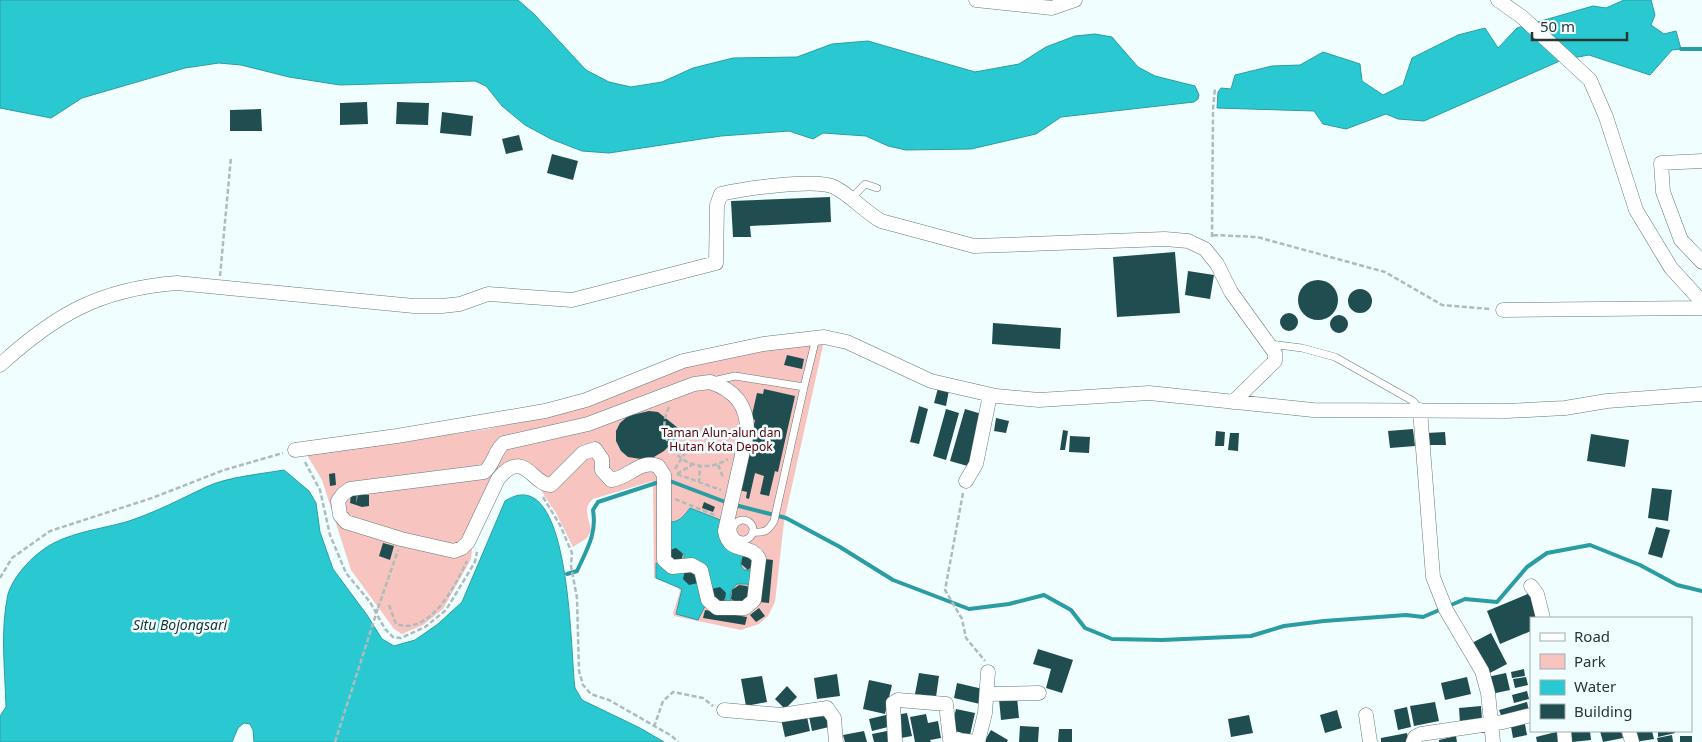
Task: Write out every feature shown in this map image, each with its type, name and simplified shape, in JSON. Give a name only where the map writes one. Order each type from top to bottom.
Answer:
[{"type":"street","points":[[976,0],[1052,8],[1075,0]]},
{"type":"street","points":[[1498,0],[1522,17],[1590,80],[1606,117],[1636,210],[1670,268],[1702,302]]},
{"type":"street","points":[[1702,161],[1661,163],[1663,192],[1681,240],[1702,262]]},
{"type":"street","points":[[0,365],[25,342],[60,318],[97,298],[141,286],[176,283],[414,306],[460,304],[488,294],[572,300],[716,263],[717,205],[721,194],[758,188],[819,183],[833,187],[881,221],[974,246],[1165,239],[1188,241],[1205,249],[1217,264],[1231,292],[1275,353],[1275,361],[1233,402]]},
{"type":"street","points":[[1503,310],[1702,308]]},
{"type":"street","points":[[295,450],[406,435],[545,411],[586,400],[683,361],[763,344],[816,338],[836,338],[847,342],[931,381],[990,394],[1039,400],[1149,393],[1278,408],[1349,412],[1536,410],[1702,394]]},
{"type":"street","points":[[710,382],[725,387],[736,396],[744,408],[748,419],[725,531],[730,543],[752,551],[759,559],[754,600],[750,605],[738,609],[717,608],[708,600],[704,576],[697,567],[678,568],[668,566],[664,560],[664,496],[670,474],[658,466],[645,464],[622,477],[611,480],[602,470],[602,459],[596,449],[583,453],[551,485],[540,482],[531,471],[522,467],[512,468],[498,479],[468,542],[462,548],[454,551],[401,539],[346,522],[338,509],[338,501],[350,489],[484,472],[490,468],[497,448],[504,443],[588,424],[682,389],[710,382]]},
{"type":"street","points":[[966,481],[976,464],[990,394]]},
{"type":"street","points":[[1420,410],[1431,566],[1444,605],[1482,672],[1487,687],[1493,742]]},
{"type":"street","points":[[1530,586],[1536,594],[1543,617]]},
{"type":"street","points":[[895,742],[893,703],[898,700],[946,704],[950,739],[977,742],[983,723],[988,672]]},
{"type":"street","points":[[987,694],[1039,693]]},
{"type":"street","points":[[724,710],[787,715],[827,708],[834,718],[836,742]]},
{"type":"street","points":[[1366,715],[1370,742]]},
{"type":"street","points":[[1414,742],[1415,737],[1421,734],[1492,724],[1530,715]]},
{"type":"lane","points":[[850,200],[865,184],[877,188]]},
{"type":"lane","points":[[753,532],[764,533],[769,530],[774,521],[816,338]]},
{"type":"lane","points":[[1270,344],[1302,348],[1335,357],[1413,401],[1420,410]]},
{"type":"lane","points":[[710,382],[735,376],[804,387]]},
{"type":"path","points":[[1215,88],[1213,109],[1213,235],[1257,237],[1385,272],[1442,305],[1503,310]]},
{"type":"path","points":[[219,287],[231,157]]},
{"type":"path","points":[[682,389],[670,405],[663,426],[665,438],[671,450],[681,460],[692,466],[700,467],[718,464],[743,448]]},
{"type":"path","points":[[0,578],[12,558],[50,531],[152,498],[224,470],[295,450]]},
{"type":"path","points":[[670,474],[685,453]]},
{"type":"path","points":[[670,474],[692,466]]},
{"type":"path","points":[[699,483],[700,467]]},
{"type":"path","points":[[670,474],[733,494]]},
{"type":"path","points":[[966,481],[945,590],[962,618],[966,638],[988,664],[988,672]]},
{"type":"path","points":[[664,496],[728,516]]},
{"type":"path","points":[[335,742],[401,539]]},
{"type":"path","points":[[389,605],[396,624],[406,628],[417,624],[440,608],[467,561],[462,548]]},
{"type":"path","points":[[571,566],[578,598],[579,671],[582,684],[591,694],[609,700],[678,742]]},
{"type":"path","points":[[654,726],[663,701],[673,692],[703,698],[715,708],[724,710]]},
{"type":"green space","name":"Taman Alun-alun dan Hutan Kota Depok","points":[[824,341],[784,522],[775,602],[768,616],[759,624],[741,630],[674,616],[673,613],[680,591],[678,587],[654,578],[653,481],[593,499],[587,510],[591,530],[587,538],[573,547],[556,513],[538,486],[518,472],[503,479],[473,542],[471,559],[443,609],[423,625],[402,634],[394,629],[351,570],[322,480],[307,455],[488,429],[593,405],[642,382],[686,366],[747,350]]},
{"type":"water","points":[[0,0],[518,0],[534,14],[586,70],[609,82],[631,87],[662,82],[693,68],[733,58],[797,57],[832,44],[868,41],[975,72],[1019,64],[1046,47],[1075,36],[1095,34],[1112,37],[1138,67],[1155,76],[1195,86],[1199,95],[1198,99],[1194,102],[1061,117],[1036,134],[971,149],[906,150],[888,146],[866,136],[823,133],[813,139],[789,131],[721,136],[609,153],[582,151],[551,139],[525,125],[502,106],[486,86],[475,81],[340,85],[289,77],[241,65],[219,63],[185,68],[82,98],[51,118],[0,108]]},
{"type":"water","points":[[1624,0],[1651,0],[1655,15],[1651,25],[1664,34],[1676,31],[1681,49],[1672,50],[1650,75],[1589,55],[1562,60],[1424,121],[1398,119],[1386,114],[1346,129],[1323,124],[1314,111],[1217,108],[1218,92],[1221,88],[1231,89],[1235,75],[1272,66],[1300,65],[1323,52],[1360,64],[1362,81],[1383,95],[1403,85],[1412,58],[1458,35],[1485,28],[1498,48],[1517,28],[1593,6],[1606,8]]},
{"type":"water","name":"Situ Bojongsari","points":[[284,470],[309,491],[316,503],[320,532],[333,569],[382,639],[394,646],[415,640],[438,624],[462,602],[505,501],[527,495],[544,507],[555,533],[563,566],[575,688],[582,700],[640,728],[664,742],[254,742],[253,730],[250,724],[244,723],[238,728],[232,742],[0,742],[0,716],[6,707],[4,622],[8,594],[13,582],[30,561],[50,545],[60,540],[83,532],[129,521],[214,484],[244,476]]},
{"type":"water","points":[[690,508],[723,521],[745,556],[741,563],[742,568],[744,570],[751,570],[752,591],[747,584],[737,584],[730,594],[733,605],[722,604],[726,599],[724,590],[714,588],[698,620],[676,614],[682,589],[656,578],[656,563],[684,559],[684,554],[675,548],[668,553],[667,522],[683,517]]},
{"type":"building","points":[[367,102],[368,124],[340,125],[340,103]]},
{"type":"building","points":[[397,102],[429,103],[428,125],[396,124]]},
{"type":"building","points":[[261,109],[262,131],[230,131],[230,110]]},
{"type":"building","points":[[442,112],[473,116],[471,136],[440,133]]},
{"type":"building","points":[[519,135],[523,150],[506,154],[502,139]]},
{"type":"building","points":[[552,154],[578,161],[573,180],[547,173]]},
{"type":"building","points":[[830,197],[831,222],[750,226],[751,237],[733,237],[731,201]]},
{"type":"building","points":[[1175,252],[1180,313],[1117,317],[1113,257]]},
{"type":"building","points":[[1188,271],[1214,275],[1210,299],[1185,295]]},
{"type":"building","points":[[1318,280],[1332,286],[1338,300],[1332,314],[1318,320],[1304,314],[1298,300],[1304,286]]},
{"type":"building","points":[[1360,289],[1369,292],[1372,301],[1369,310],[1360,313],[1351,310],[1348,301],[1351,292]]},
{"type":"building","points":[[1285,313],[1293,313],[1298,318],[1296,329],[1285,331],[1280,326],[1280,318]]},
{"type":"building","points":[[1339,315],[1346,317],[1348,324],[1346,331],[1339,333],[1332,331],[1330,324],[1332,317]]},
{"type":"building","points":[[993,323],[1061,328],[1060,349],[992,344]]},
{"type":"building","points":[[787,355],[804,359],[802,369],[784,365]]},
{"type":"building","points":[[938,388],[949,390],[946,406],[934,403]]},
{"type":"building","points":[[764,389],[795,396],[778,472],[775,471],[769,496],[760,494],[764,476],[755,473],[749,499],[746,498],[747,492],[739,490],[755,420],[751,419],[757,393],[763,394]]},
{"type":"building","points":[[919,406],[928,409],[919,444],[910,442]]},
{"type":"building","points":[[946,409],[959,413],[946,460],[933,456]]},
{"type":"building","points":[[965,409],[985,415],[971,467],[950,461]]},
{"type":"building","points":[[649,411],[658,412],[683,432],[664,451],[654,457],[641,459],[628,457],[621,451],[616,441],[616,431],[620,423],[628,416]]},
{"type":"building","points":[[996,418],[1009,421],[1006,433],[994,431]]},
{"type":"building","points":[[1413,429],[1415,446],[1390,448],[1388,431]]},
{"type":"building","points":[[1063,430],[1068,431],[1065,450],[1060,450]]},
{"type":"building","points":[[1216,431],[1225,432],[1224,446],[1215,446]]},
{"type":"building","points":[[1445,432],[1446,445],[1428,445],[1427,433]]},
{"type":"building","points":[[1230,433],[1239,433],[1238,451],[1228,450]]},
{"type":"building","points":[[1591,434],[1629,440],[1625,467],[1587,461]]},
{"type":"building","points":[[1070,436],[1090,437],[1089,453],[1069,452]]},
{"type":"building","points":[[335,473],[336,485],[330,486],[329,474]]},
{"type":"building","points":[[1652,488],[1672,490],[1668,521],[1648,518]]},
{"type":"building","points":[[351,493],[357,494],[356,504],[358,494],[369,495],[369,506],[362,507],[350,503]]},
{"type":"building","points":[[704,502],[715,507],[713,512],[702,508]]},
{"type":"building","points":[[1656,527],[1670,530],[1662,558],[1648,554]]},
{"type":"building","points":[[383,543],[394,546],[390,560],[379,556]]},
{"type":"building","points":[[676,548],[683,554],[681,563],[673,565],[668,551]]},
{"type":"building","points":[[748,554],[756,563],[748,570],[741,564],[743,555]]},
{"type":"building","points":[[765,559],[773,560],[769,603],[760,602]]},
{"type":"building","points":[[693,568],[698,583],[689,585],[683,579],[685,570]]},
{"type":"building","points":[[739,585],[747,586],[752,592],[740,605],[731,599],[732,590]]},
{"type":"building","points":[[720,587],[726,593],[724,602],[716,604],[712,589]]},
{"type":"building","points":[[1530,593],[1541,617],[1530,617],[1530,631],[1500,644],[1487,611]]},
{"type":"building","points":[[759,608],[765,616],[756,622],[750,615]]},
{"type":"building","points":[[705,610],[747,617],[745,625],[703,618]]},
{"type":"building","points":[[1491,633],[1507,664],[1486,675],[1470,644]]},
{"type":"building","points":[[1038,649],[1073,660],[1062,693],[1046,688],[1051,669],[1033,664]]},
{"type":"building","points":[[1524,669],[1525,676],[1512,678],[1511,672]]},
{"type":"building","points":[[919,673],[939,676],[936,697],[915,694]]},
{"type":"building","points":[[1506,673],[1510,690],[1491,694],[1487,677]]},
{"type":"building","points":[[837,674],[840,696],[817,699],[814,678]]},
{"type":"building","points":[[762,676],[767,702],[746,706],[741,679]]},
{"type":"building","points":[[1467,677],[1471,694],[1445,700],[1441,683]]},
{"type":"building","points":[[1526,677],[1528,685],[1515,688],[1513,679]]},
{"type":"building","points":[[869,680],[892,685],[885,714],[863,709]]},
{"type":"building","points":[[957,683],[983,689],[980,704],[954,698]]},
{"type":"building","points":[[787,686],[797,697],[785,709],[775,699]]},
{"type":"building","points":[[1527,691],[1529,699],[1514,703],[1512,695]]},
{"type":"building","points":[[1017,697],[1019,718],[1001,720],[999,699]]},
{"type":"building","points":[[1435,702],[1439,721],[1414,726],[1410,706]]},
{"type":"building","points":[[1527,702],[1529,711],[1502,718],[1499,710]]},
{"type":"building","points":[[1481,706],[1482,720],[1460,723],[1459,708]]},
{"type":"building","points":[[1407,707],[1411,727],[1398,730],[1394,710]]},
{"type":"building","points":[[825,708],[829,727],[812,731],[808,712]]},
{"type":"building","points":[[956,709],[975,713],[970,735],[951,730]]},
{"type":"building","points":[[1337,710],[1342,728],[1325,733],[1320,715]]},
{"type":"building","points":[[806,712],[810,731],[785,737],[781,719]]},
{"type":"building","points":[[907,713],[912,736],[901,738],[896,715]]},
{"type":"building","points":[[890,714],[892,726],[872,731],[869,719]]},
{"type":"building","points":[[926,714],[928,723],[938,721],[941,738],[930,740],[931,742],[915,742],[910,717]]},
{"type":"building","points":[[1249,715],[1253,733],[1231,737],[1228,719]]},
{"type":"building","points":[[1524,719],[1527,735],[1513,738],[1510,721]]},
{"type":"building","points":[[1020,726],[1039,727],[1038,742],[1019,742]]},
{"type":"building","points":[[1059,729],[1072,729],[1072,742],[1058,742]]},
{"type":"building","points":[[892,730],[894,742],[874,742],[872,734]]},
{"type":"building","points":[[991,730],[1008,740],[1007,742],[984,742]]},
{"type":"building","points":[[864,731],[867,742],[845,742],[843,735]]},
{"type":"building","points":[[1560,732],[1562,742],[1537,742],[1536,737]]},
{"type":"building","points":[[1570,732],[1590,732],[1591,740],[1572,742]]},
{"type":"building","points":[[1600,732],[1621,732],[1623,738],[1603,742]]},
{"type":"building","points":[[1652,732],[1654,739],[1635,742],[1632,733]]},
{"type":"building","points":[[1658,732],[1675,732],[1675,733],[1658,737]]},
{"type":"building","points":[[1407,733],[1409,742],[1381,742],[1381,738]]},
{"type":"building","points":[[1672,735],[1673,742],[1658,742],[1657,738]]},
{"type":"building","points":[[1456,736],[1457,742],[1439,742],[1439,740]]},
{"type":"building","points":[[1680,736],[1692,736],[1692,742],[1680,742]]},
{"type":"waterway","points":[[1681,49],[1702,49]]},
{"type":"waterway","points":[[567,574],[577,571],[588,548],[594,527],[593,510],[598,502],[656,483],[670,481],[728,503]]},
{"type":"waterway","points":[[735,505],[786,518],[840,547],[893,580],[969,609],[1009,604],[1044,595],[1071,610],[1085,628],[1112,639],[1162,640],[1251,636],[1284,626],[1324,621],[1406,615],[1423,617],[1465,599],[1497,602],[1527,567],[1547,553],[1590,545],[1640,565],[1677,585],[1702,591]]}]
